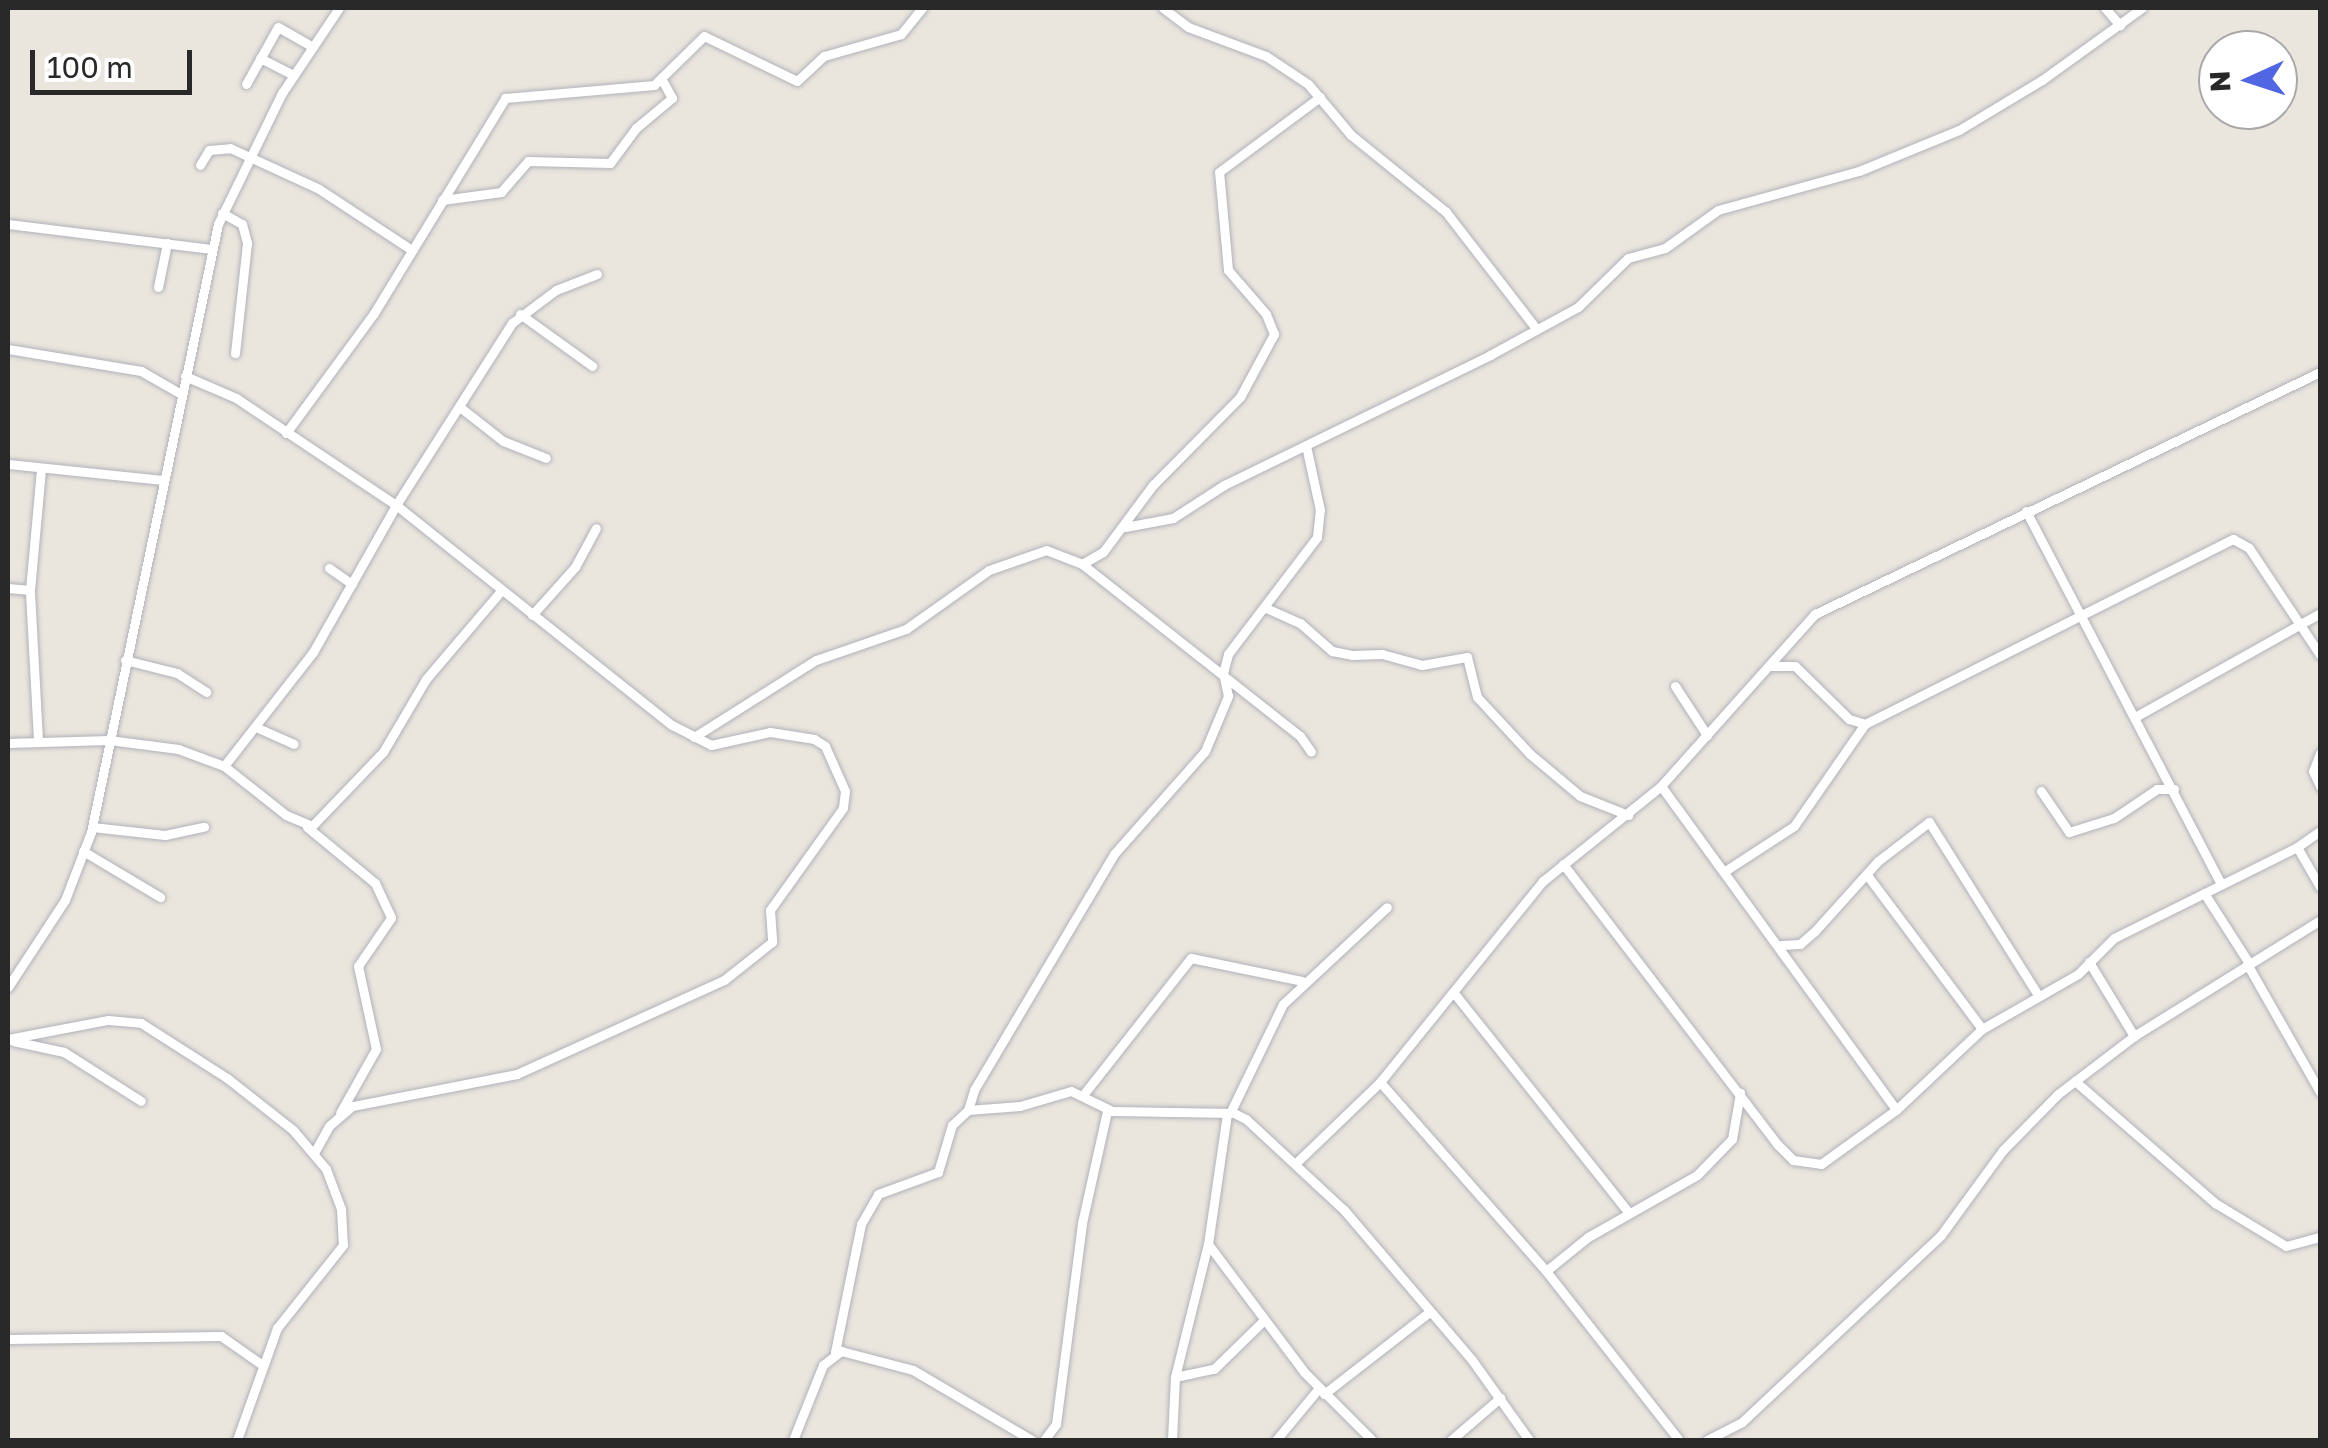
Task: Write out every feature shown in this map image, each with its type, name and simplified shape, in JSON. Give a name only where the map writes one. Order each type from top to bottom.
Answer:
[{"type":"street","points":[[8,987],[50,927],[92,827],[211,249],[222,214],[248,156],[294,75],[339,8]]},
{"type":"street","points":[[286,432],[412,250],[505,98],[642,89],[662,80],[704,36],[798,81],[824,56],[901,34],[922,8]]},
{"type":"street","points":[[1163,8],[1188,26],[1291,70],[1320,96],[1351,136],[1458,224],[1535,327]]},
{"type":"street","points":[[2104,8],[2120,25]]},
{"type":"street","points":[[1125,527],[1172,518],[1578,307],[1628,258],[1665,248],[1708,215],[1929,144],[2042,80],[2142,8]]},
{"type":"street","points":[[246,84],[279,26],[313,47]]},
{"type":"street","points":[[260,58],[294,75]]},
{"type":"street","points":[[442,200],[501,192],[528,161],[610,163],[636,128],[672,98],[662,80]]},
{"type":"street","points":[[1082,564],[1125,527],[1153,485],[1240,396],[1274,334],[1266,314],[1228,270],[1219,172],[1320,96]]},
{"type":"street","points":[[200,165],[213,148],[248,156],[319,189],[412,250]]},
{"type":"street","points":[[222,214],[242,224],[247,243],[235,353]]},
{"type":"street","points":[[8,224],[211,249]]},
{"type":"street","points":[[158,286],[168,243]]},
{"type":"street","points":[[224,766],[258,728],[520,314],[597,274]]},
{"type":"street","points":[[520,314],[592,366]]},
{"type":"street","points":[[8,349],[141,370],[181,394]]},
{"type":"street","points":[[1298,1162],[1380,1082],[1564,864],[1661,786],[1815,614],[2320,372]]},
{"type":"street","points":[[185,376],[236,398],[396,505],[500,592],[694,737],[711,744],[770,732],[814,740],[826,746],[842,782],[844,808],[770,910],[768,947],[724,980],[517,1074],[340,1113]]},
{"type":"street","points":[[460,408],[503,441],[546,458]]},
{"type":"street","points":[[793,1440],[835,1352],[861,1224],[873,1199],[884,1189],[938,1172],[952,1125],[968,1110],[974,1090],[1114,854],[1205,751],[1228,696],[1228,654],[1266,608],[1319,531],[1306,446]]},
{"type":"street","points":[[8,464],[163,480]]},
{"type":"street","points":[[38,740],[30,590],[41,469]]},
{"type":"street","points":[[2026,511],[2221,884]]},
{"type":"street","points":[[532,615],[574,567],[596,528]]},
{"type":"street","points":[[1725,872],[1794,826],[1865,724],[2232,539],[2249,548],[2320,654]]},
{"type":"street","points":[[694,737],[816,660],[906,629],[988,570],[1052,549],[1082,564],[1311,752]]},
{"type":"street","points":[[330,568],[352,584]]},
{"type":"street","points":[[8,588],[30,590]]},
{"type":"street","points":[[307,827],[322,820],[383,752],[426,679],[500,592]]},
{"type":"street","points":[[1266,608],[1300,623],[1332,651],[1422,664],[1466,656],[1474,664],[1477,697],[1530,754],[1580,796],[1628,815]]},
{"type":"street","points":[[2135,717],[2320,613]]},
{"type":"street","points":[[126,660],[177,673],[206,692]]},
{"type":"street","points":[[1768,667],[1795,666],[1849,719],[1865,724]]},
{"type":"street","points":[[1675,686],[1707,735]]},
{"type":"street","points":[[258,728],[294,744]]},
{"type":"street","points":[[8,742],[109,740],[178,749],[224,766],[375,883],[391,918],[358,966],[376,1049],[314,1151]]},
{"type":"street","points":[[2320,753],[2313,771],[2320,786]]},
{"type":"street","points":[[1661,786],[1781,945],[1896,1110]]},
{"type":"street","points":[[2041,790],[2070,832],[2114,818],[2157,790],[2174,789]]},
{"type":"street","points":[[1781,945],[1800,944],[1921,823],[1933,823],[2038,995]]},
{"type":"street","points":[[92,827],[165,834],[204,827]]},
{"type":"street","points":[[1564,864],[1778,1144],[1803,1165],[1834,1159],[1896,1110],[1982,1030],[2089,962],[2114,938],[2298,847],[2320,831]]},
{"type":"street","points":[[2298,847],[2320,887]]},
{"type":"street","points":[[84,851],[160,896]]},
{"type":"street","points":[[1867,875],[1982,1030]]},
{"type":"street","points":[[2204,893],[2320,1092]]},
{"type":"street","points":[[1172,1440],[1175,1377],[1208,1244],[1228,1113],[1276,1016],[1302,981],[1360,939],[1387,908]]},
{"type":"street","points":[[1707,1440],[1742,1422],[1940,1235],[2003,1150],[2076,1081],[2134,1036],[2320,920]]},
{"type":"street","points":[[1083,1095],[1191,958],[1302,981]]},
{"type":"street","points":[[2089,962],[2134,1036]]},
{"type":"street","points":[[1454,993],[1628,1212]]},
{"type":"street","points":[[9,1039],[108,1020],[142,1023],[227,1078],[314,1151],[341,1209],[343,1245],[277,1328],[237,1440]]},
{"type":"street","points":[[9,1039],[64,1052],[141,1101]]},
{"type":"street","points":[[2076,1081],[2215,1203],[2286,1246],[2320,1236]]},
{"type":"street","points":[[1380,1082],[1546,1271],[1679,1440]]},
{"type":"street","points":[[968,1110],[1020,1106],[1062,1091],[1083,1095],[1107,1110],[1228,1113],[1298,1162],[1500,1398],[1529,1440]]},
{"type":"street","points":[[1546,1271],[1628,1212],[1674,1193],[1732,1139],[1740,1093]]},
{"type":"street","points":[[1044,1440],[1056,1424],[1082,1222],[1107,1110]]},
{"type":"street","points":[[1208,1244],[1322,1391],[1372,1440]]},
{"type":"street","points":[[1276,1440],[1322,1391],[1428,1313]]},
{"type":"street","points":[[1175,1377],[1208,1372],[1264,1320]]},
{"type":"street","points":[[8,1339],[220,1336],[261,1364]]},
{"type":"street","points":[[835,1352],[913,1370],[1032,1440]]},
{"type":"street","points":[[1451,1440],[1500,1398]]}]
